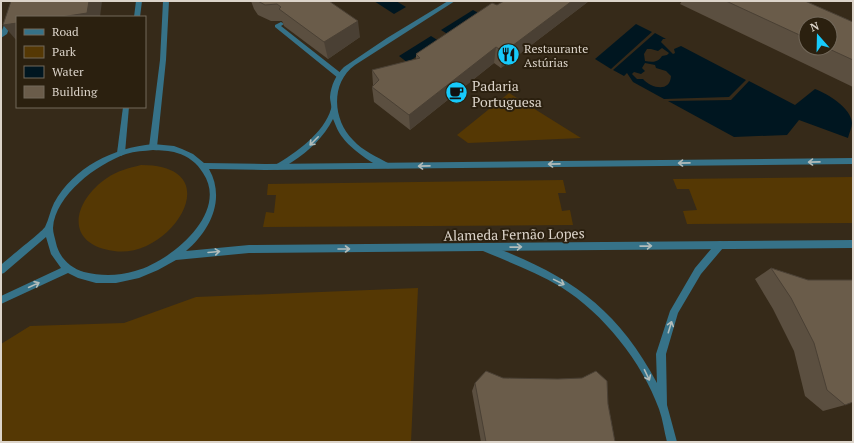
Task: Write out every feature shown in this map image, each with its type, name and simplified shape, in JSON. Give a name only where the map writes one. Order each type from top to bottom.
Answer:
[{"type":"street","points":[[1,45],[3,35],[16,1]]},
{"type":"street","points":[[137,16],[139,1]]},
{"type":"street","points":[[153,147],[163,60],[166,1]]},
{"type":"street","points":[[387,166],[368,156],[348,141],[340,130],[336,121],[333,96],[336,81],[345,69],[386,41],[452,1]]},
{"type":"street","points":[[280,24],[277,26],[340,76]]},
{"type":"street","points":[[121,153],[126,108]]},
{"type":"street","points":[[278,167],[297,156],[323,131],[334,108]]},
{"type":"street","points":[[153,147],[174,149],[191,156],[204,166],[212,182],[213,199],[207,219],[194,238],[176,256],[154,268],[131,276],[107,280],[85,277],[68,269],[52,251],[49,229],[56,205],[72,183],[95,165],[121,153],[153,147]]},
{"type":"street","points":[[204,166],[278,167],[853,161]]},
{"type":"street","points":[[1,270],[49,229]]},
{"type":"street","name":"Alameda Fernão Lopes","points":[[176,256],[249,249],[853,244]]},
{"type":"street","points":[[663,407],[661,354],[674,311],[698,271],[720,245]]},
{"type":"street","points":[[486,248],[565,285],[595,308],[613,327],[640,361],[663,407],[672,442]]},
{"type":"street","points":[[1,300],[68,269]]},
{"type":"green space","points":[[509,93],[581,138],[468,143],[457,135]]},
{"type":"green space","points":[[141,165],[168,169],[183,180],[187,195],[183,211],[171,228],[155,241],[135,250],[114,251],[98,247],[87,240],[80,231],[79,220],[81,209],[95,187],[107,178],[123,170]]},
{"type":"green space","points":[[853,177],[853,223],[687,224],[683,211],[697,210],[689,189],[677,189],[673,179]]},
{"type":"green space","points":[[563,180],[566,193],[558,193],[562,211],[570,210],[573,225],[263,227],[266,212],[274,213],[276,195],[267,195],[268,184]]},
{"type":"green space","points":[[418,288],[411,442],[1,442],[1,344],[30,326],[124,323],[196,297]]},
{"type":"water","points":[[374,1],[396,1],[406,7],[394,14]]},
{"type":"water","points":[[473,10],[484,16],[460,42],[441,30]]},
{"type":"water","points":[[636,24],[652,32],[611,69],[595,59]]},
{"type":"water","points":[[655,33],[666,39],[663,39],[661,42],[673,54],[675,53],[674,49],[681,46],[746,80],[729,97],[664,99],[633,82],[627,73],[624,76],[613,70]],"holes":[[[662,48],[669,53],[662,56],[657,61],[645,61],[644,54],[647,49],[658,51]],[[645,63],[655,65],[656,68],[666,71],[671,76],[667,85],[664,87],[651,85],[643,79],[637,79],[632,74],[634,72],[641,74],[645,71],[642,68]]]},
{"type":"water","points":[[431,36],[450,48],[418,55],[408,63],[399,56]]},
{"type":"water","points":[[749,81],[795,105],[815,89],[826,94],[838,102],[851,117],[852,125],[848,138],[799,120],[787,135],[734,137],[668,101],[731,100]]},
{"type":"building","points":[[11,1],[89,1],[87,13],[68,16],[16,16],[16,23],[3,25]]},
{"type":"building","points":[[258,1],[329,1],[358,21],[324,42],[279,9],[281,7],[277,4],[265,5]]},
{"type":"building","points":[[504,1],[572,1],[504,52],[496,47],[409,115],[372,87],[379,80],[372,70],[420,58],[416,54],[492,3],[497,5]]},
{"type":"building","points":[[726,1],[805,1],[853,22],[853,60],[838,53],[838,16],[798,16],[798,34]]},
{"type":"building","points":[[771,268],[808,280],[853,280],[853,402],[845,405],[827,390],[814,343],[791,298]]},
{"type":"building","points":[[486,371],[503,378],[558,379],[582,378],[596,371],[607,381],[608,404],[615,442],[486,442],[475,383]]},
{"type":"place","name":"Restaurante Astúrias","points":[[509,55]]},
{"type":"place","name":"Padaria Portuguesa","points":[[457,93]]}]
